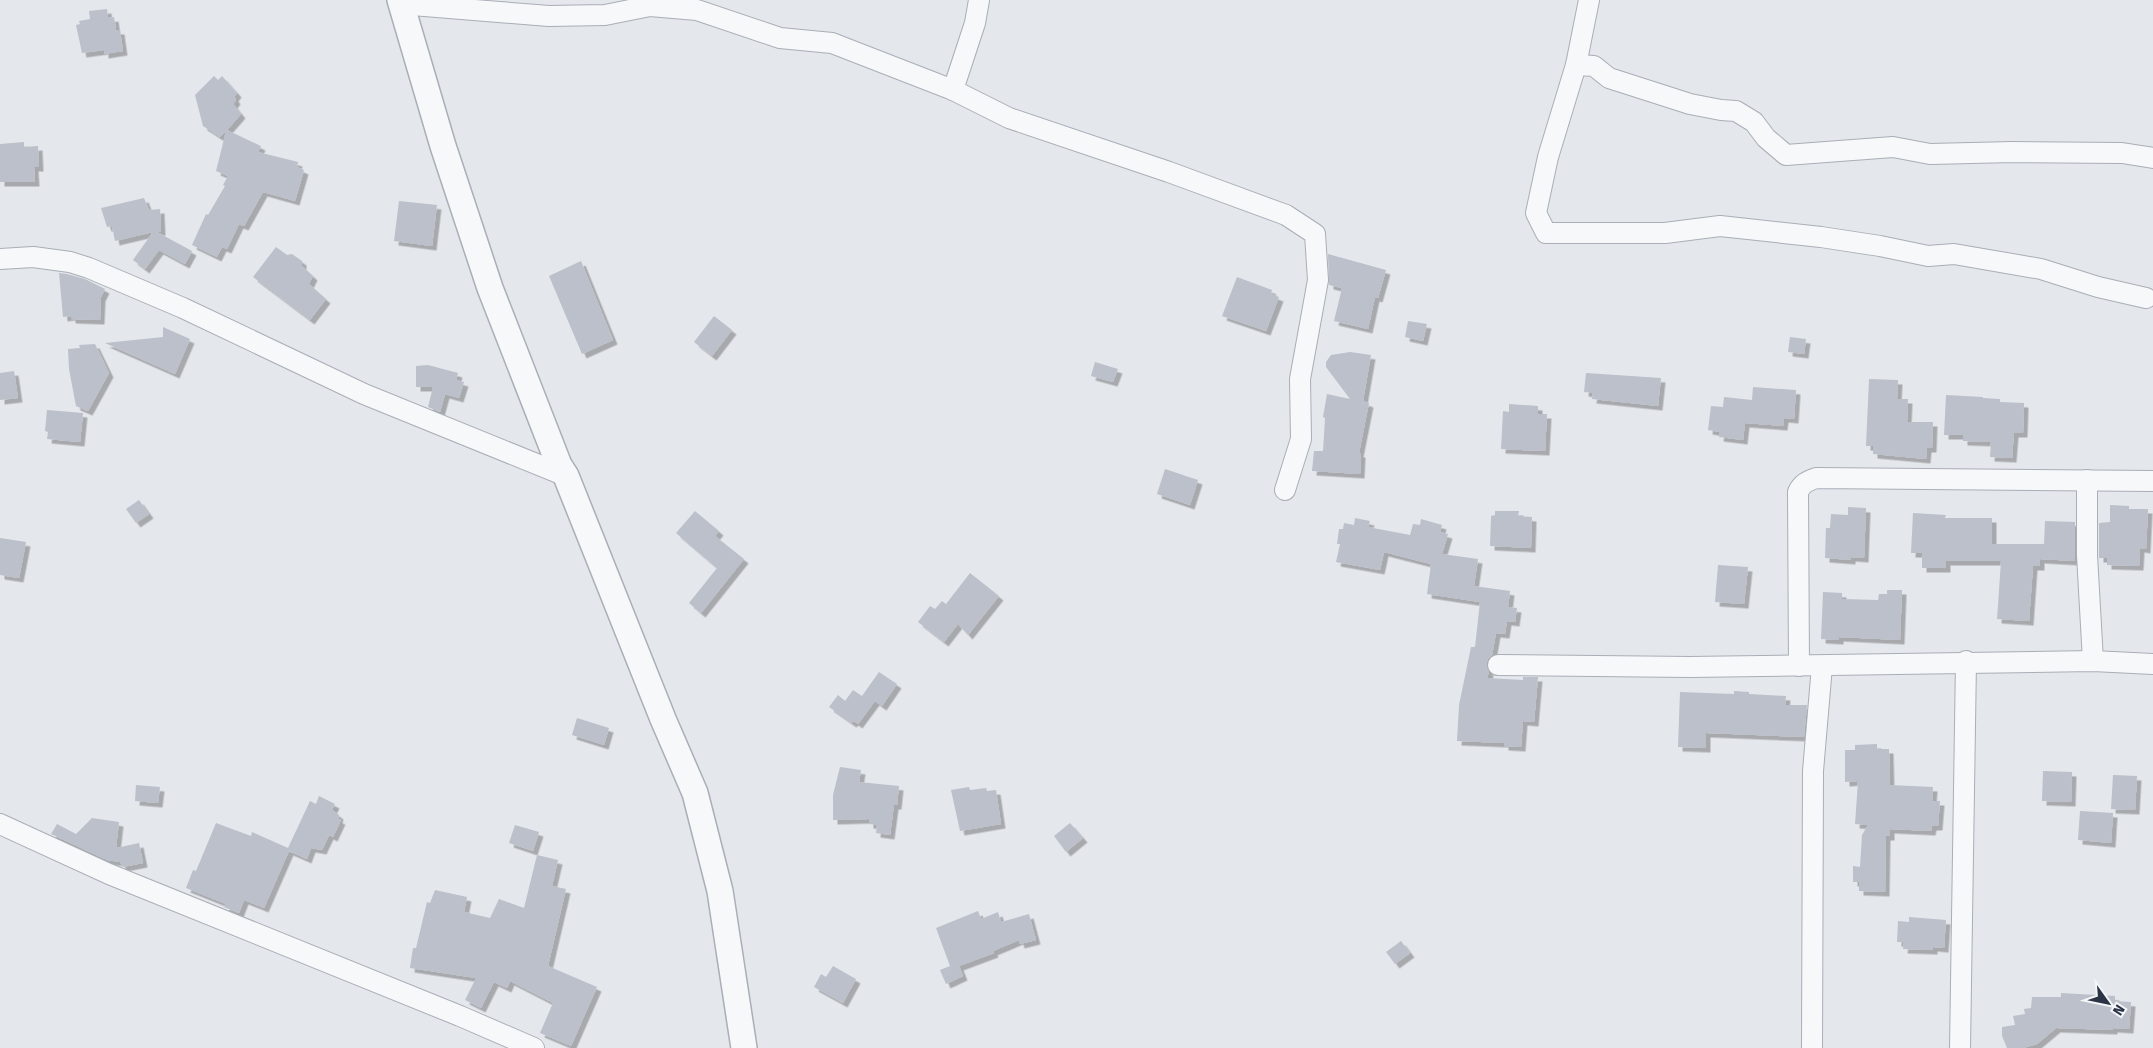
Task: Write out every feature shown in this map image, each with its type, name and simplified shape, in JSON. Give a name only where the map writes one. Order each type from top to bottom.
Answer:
[{"type":"street","points":[[952,90],[975,23],[979,0]]},
{"type":"street","points":[[1589,0],[1576,65],[1548,157],[1536,213],[1546,233],[1665,233],[1720,226],[1821,237],[1928,256],[1954,254],[2041,269],[2098,287],[2146,298]]},
{"type":"street","points":[[744,1048],[720,891],[695,792],[663,719],[566,476],[559,465],[490,288],[443,146],[400,2],[549,16],[605,15],[650,6],[697,10],[780,38],[832,43],[952,90],[1009,118],[1169,172],[1286,215],[1315,234],[1318,280],[1300,379],[1301,439],[1285,490]]},
{"type":"street","points":[[1576,65],[1594,66],[1609,78],[1690,104],[1736,111],[1754,122],[1766,138],[1786,156],[1892,147],[1930,154],[2013,152],[2122,153],[2153,158]]},
{"type":"street","points":[[0,259],[33,257],[70,262],[89,268],[183,308],[364,394],[566,476]]},
{"type":"street","points":[[1799,666],[1798,492],[1800,486],[1807,482],[1816,478],[2153,481]]},
{"type":"street","points":[[2087,480],[2086,555],[2093,661]]},
{"type":"street","points":[[1960,1048],[1966,661]]},
{"type":"street","points":[[1498,664],[1822,666],[1966,661],[2093,661],[2153,664]]},
{"type":"street","points":[[1812,1048],[1813,771],[1822,666]]},
{"type":"street","points":[[0,824],[109,874],[460,1016],[534,1048]]},
{"type":"building","points":[[107,9],[108,18],[114,17],[116,30],[120,30],[123,51],[104,54],[104,50],[82,53],[76,25],[80,24],[79,21],[90,19],[89,11]]},
{"type":"building","points":[[214,76],[218,80],[222,76],[237,93],[233,104],[241,114],[227,130],[261,146],[258,152],[298,162],[297,167],[304,170],[295,201],[263,192],[244,226],[239,224],[227,249],[222,247],[217,257],[192,245],[206,214],[208,215],[225,186],[223,185],[228,176],[216,171],[226,131],[220,137],[203,126],[195,95]]},
{"type":"building","points":[[24,142],[24,147],[38,146],[39,167],[34,167],[35,182],[0,182],[0,144]]},
{"type":"building","points":[[144,198],[149,210],[160,209],[161,231],[157,232],[192,251],[185,264],[159,250],[145,269],[133,260],[153,232],[115,241],[112,226],[107,227],[101,208]]},
{"type":"building","points":[[399,201],[437,205],[432,246],[394,241]]},
{"type":"building","points":[[276,247],[287,255],[292,254],[302,261],[302,266],[313,276],[309,284],[326,299],[310,320],[253,277]]},
{"type":"building","points":[[1328,254],[1386,270],[1378,298],[1375,297],[1368,329],[1334,321],[1342,288],[1329,285]]},
{"type":"building","points":[[581,261],[613,340],[582,354],[549,276]]},
{"type":"building","points":[[59,273],[85,279],[105,289],[101,297],[100,320],[71,319],[71,316],[63,317]]},
{"type":"building","points":[[1237,277],[1272,290],[1271,294],[1279,297],[1266,331],[1222,316]]},
{"type":"building","points":[[714,316],[732,330],[712,356],[694,342]]},
{"type":"building","points":[[1408,321],[1427,324],[1423,341],[1405,337]]},
{"type":"building","points":[[163,327],[190,339],[175,374],[105,343],[163,337]]},
{"type":"building","points":[[1790,337],[1806,339],[1804,354],[1788,352]]},
{"type":"building","points":[[95,344],[109,373],[88,411],[76,406],[69,369],[68,349],[80,348],[79,345]]},
{"type":"building","points":[[1350,352],[1371,355],[1363,401],[1369,403],[1359,453],[1361,453],[1360,474],[1312,471],[1314,451],[1323,451],[1325,418],[1323,417],[1327,394],[1350,399],[1326,367],[1326,362],[1331,355]]},
{"type":"building","points":[[1095,362],[1118,369],[1113,382],[1091,376]]},
{"type":"building","points":[[428,365],[458,373],[456,380],[464,382],[459,398],[445,394],[440,412],[428,407],[433,387],[416,387],[416,366]]},
{"type":"building","points":[[14,371],[18,398],[0,400],[0,373]]},
{"type":"building","points":[[1586,373],[1661,378],[1658,406],[1592,399],[1593,393],[1584,392]]},
{"type":"building","points":[[1869,379],[1898,380],[1897,399],[1908,399],[1907,422],[1933,422],[1932,448],[1927,448],[1926,459],[1873,454],[1873,446],[1866,446]]},
{"type":"building","points":[[1753,387],[1796,390],[1794,419],[1784,418],[1783,426],[1745,423],[1743,440],[1719,437],[1720,432],[1708,430],[1711,406],[1723,407],[1724,397],[1752,400]]},
{"type":"building","points":[[1946,395],[1983,397],[2000,399],[2000,402],[2024,403],[2023,433],[2014,433],[2012,458],[1990,457],[1991,442],[1963,441],[1963,435],[1944,435]]},
{"type":"building","points":[[1509,404],[1538,406],[1538,414],[1547,414],[1545,451],[1501,449],[1503,411],[1509,412]]},
{"type":"building","points":[[47,410],[83,413],[80,442],[47,439],[48,432],[45,431]]},
{"type":"building","points":[[1165,469],[1198,480],[1190,505],[1157,494]]},
{"type":"building","points":[[139,500],[149,514],[136,523],[126,509]]},
{"type":"building","points":[[2110,505],[2129,506],[2129,509],[2148,509],[2146,549],[2140,548],[2139,566],[2107,565],[2107,558],[2099,558],[2099,523],[2110,522]]},
{"type":"building","points":[[1848,507],[1866,508],[1864,558],[1851,557],[1851,560],[1825,558],[1826,528],[1830,528],[1831,514],[1848,515]]},
{"type":"building","points":[[695,511],[719,531],[715,536],[744,559],[701,613],[689,603],[717,568],[676,533]]},
{"type":"building","points":[[1495,511],[1519,511],[1518,516],[1532,517],[1531,548],[1490,546],[1491,516],[1495,515]]},
{"type":"building","points":[[1913,513],[1946,515],[1945,518],[1992,518],[1992,544],[2044,544],[2045,521],[2075,522],[2075,561],[2040,559],[2040,566],[2033,566],[2029,621],[1997,619],[2001,561],[1946,561],[1946,568],[1922,568],[1922,553],[1911,553]]},
{"type":"building","points":[[1355,518],[1370,521],[1368,527],[1410,535],[1413,524],[1420,525],[1421,519],[1442,525],[1440,532],[1448,534],[1442,554],[1478,559],[1474,586],[1510,591],[1508,607],[1517,608],[1515,622],[1507,621],[1505,634],[1496,633],[1492,655],[1486,665],[1489,672],[1487,678],[1523,680],[1523,677],[1538,677],[1534,722],[1523,721],[1521,747],[1504,746],[1504,743],[1457,741],[1459,705],[1471,647],[1475,647],[1480,602],[1427,594],[1431,564],[1384,552],[1380,570],[1336,562],[1340,544],[1337,544],[1339,529],[1343,529],[1344,523],[1354,525]]},
{"type":"building","points":[[0,538],[26,542],[19,578],[0,575]]},
{"type":"building","points":[[1718,565],[1748,567],[1744,604],[1715,602]]},
{"type":"building","points":[[970,573],[999,596],[968,635],[958,624],[944,642],[918,622],[930,606],[935,609],[942,601],[946,604]]},
{"type":"building","points":[[1887,590],[1902,590],[1900,640],[1839,637],[1839,640],[1821,639],[1823,592],[1842,593],[1842,599],[1878,600],[1879,594],[1887,594]]},
{"type":"building","points":[[879,672],[897,684],[882,706],[875,701],[858,724],[854,721],[852,723],[829,707],[838,695],[845,701],[853,690],[862,696]]},
{"type":"building","points":[[1734,691],[1749,692],[1749,694],[1786,696],[1785,705],[1807,705],[1804,737],[1706,733],[1706,748],[1678,747],[1680,692],[1734,694]]},
{"type":"building","points":[[577,718],[609,728],[604,745],[572,735]]},
{"type":"building","points":[[1877,744],[1877,749],[1889,749],[1890,785],[1933,787],[1932,801],[1940,801],[1938,826],[1932,826],[1931,831],[1890,829],[1890,836],[1886,836],[1885,892],[1859,891],[1859,882],[1853,882],[1853,866],[1860,867],[1862,835],[1868,825],[1855,824],[1858,781],[1845,782],[1845,750],[1855,750],[1855,745]]},
{"type":"building","points":[[840,767],[861,770],[859,782],[899,786],[890,835],[876,833],[877,825],[869,824],[869,819],[833,820],[833,795]]},
{"type":"building","points":[[2043,771],[2072,772],[2071,802],[2042,801]]},
{"type":"building","points":[[2113,775],[2137,776],[2135,810],[2111,809]]},
{"type":"building","points":[[136,785],[160,787],[158,803],[135,801]]},
{"type":"building","points":[[969,787],[970,790],[986,788],[987,791],[996,790],[1001,824],[960,831],[951,790]]},
{"type":"building","points":[[319,796],[335,804],[332,810],[339,815],[338,819],[341,820],[333,837],[329,835],[322,850],[311,848],[307,859],[289,851],[264,908],[244,900],[239,913],[224,907],[226,904],[186,888],[193,870],[196,871],[216,823],[251,836],[252,832],[288,848],[310,801],[316,804]]},
{"type":"building","points":[[2080,811],[2113,813],[2111,843],[2078,840]]},
{"type":"building","points":[[92,818],[119,822],[116,848],[139,843],[143,863],[123,867],[120,862],[107,860],[51,834],[57,824],[76,834]]},
{"type":"building","points":[[1070,823],[1083,838],[1066,852],[1054,836]]},
{"type":"building","points":[[515,825],[539,832],[533,851],[509,843]]},
{"type":"building","points":[[537,855],[558,860],[552,886],[566,889],[548,966],[597,987],[571,1046],[540,1033],[553,1003],[510,981],[507,988],[494,982],[481,1008],[465,1000],[476,978],[410,968],[413,948],[416,948],[427,902],[430,903],[435,890],[467,897],[464,912],[490,918],[499,899],[524,908]]},
{"type":"building","points":[[978,911],[981,919],[998,912],[1001,922],[1029,914],[1036,940],[1020,944],[1019,940],[993,951],[994,953],[959,966],[963,976],[946,984],[940,970],[950,966],[936,928]]},
{"type":"building","points":[[1909,917],[1946,920],[1944,948],[1933,947],[1933,950],[1903,949],[1904,942],[1897,942],[1898,921],[1909,922]]},
{"type":"building","points":[[1401,941],[1410,953],[1395,964],[1386,952]]},
{"type":"building","points":[[833,966],[856,979],[843,1003],[814,987],[821,974],[826,977]]},
{"type":"building","points":[[2061,993],[2115,996],[2115,1001],[2131,1002],[2129,1029],[2056,1028],[2037,1044],[2023,1048],[2007,1048],[2002,1036],[2002,1027],[2015,1025],[2013,1016],[2025,1014],[2024,1009],[2031,1008],[2032,997],[2061,997]]}]
